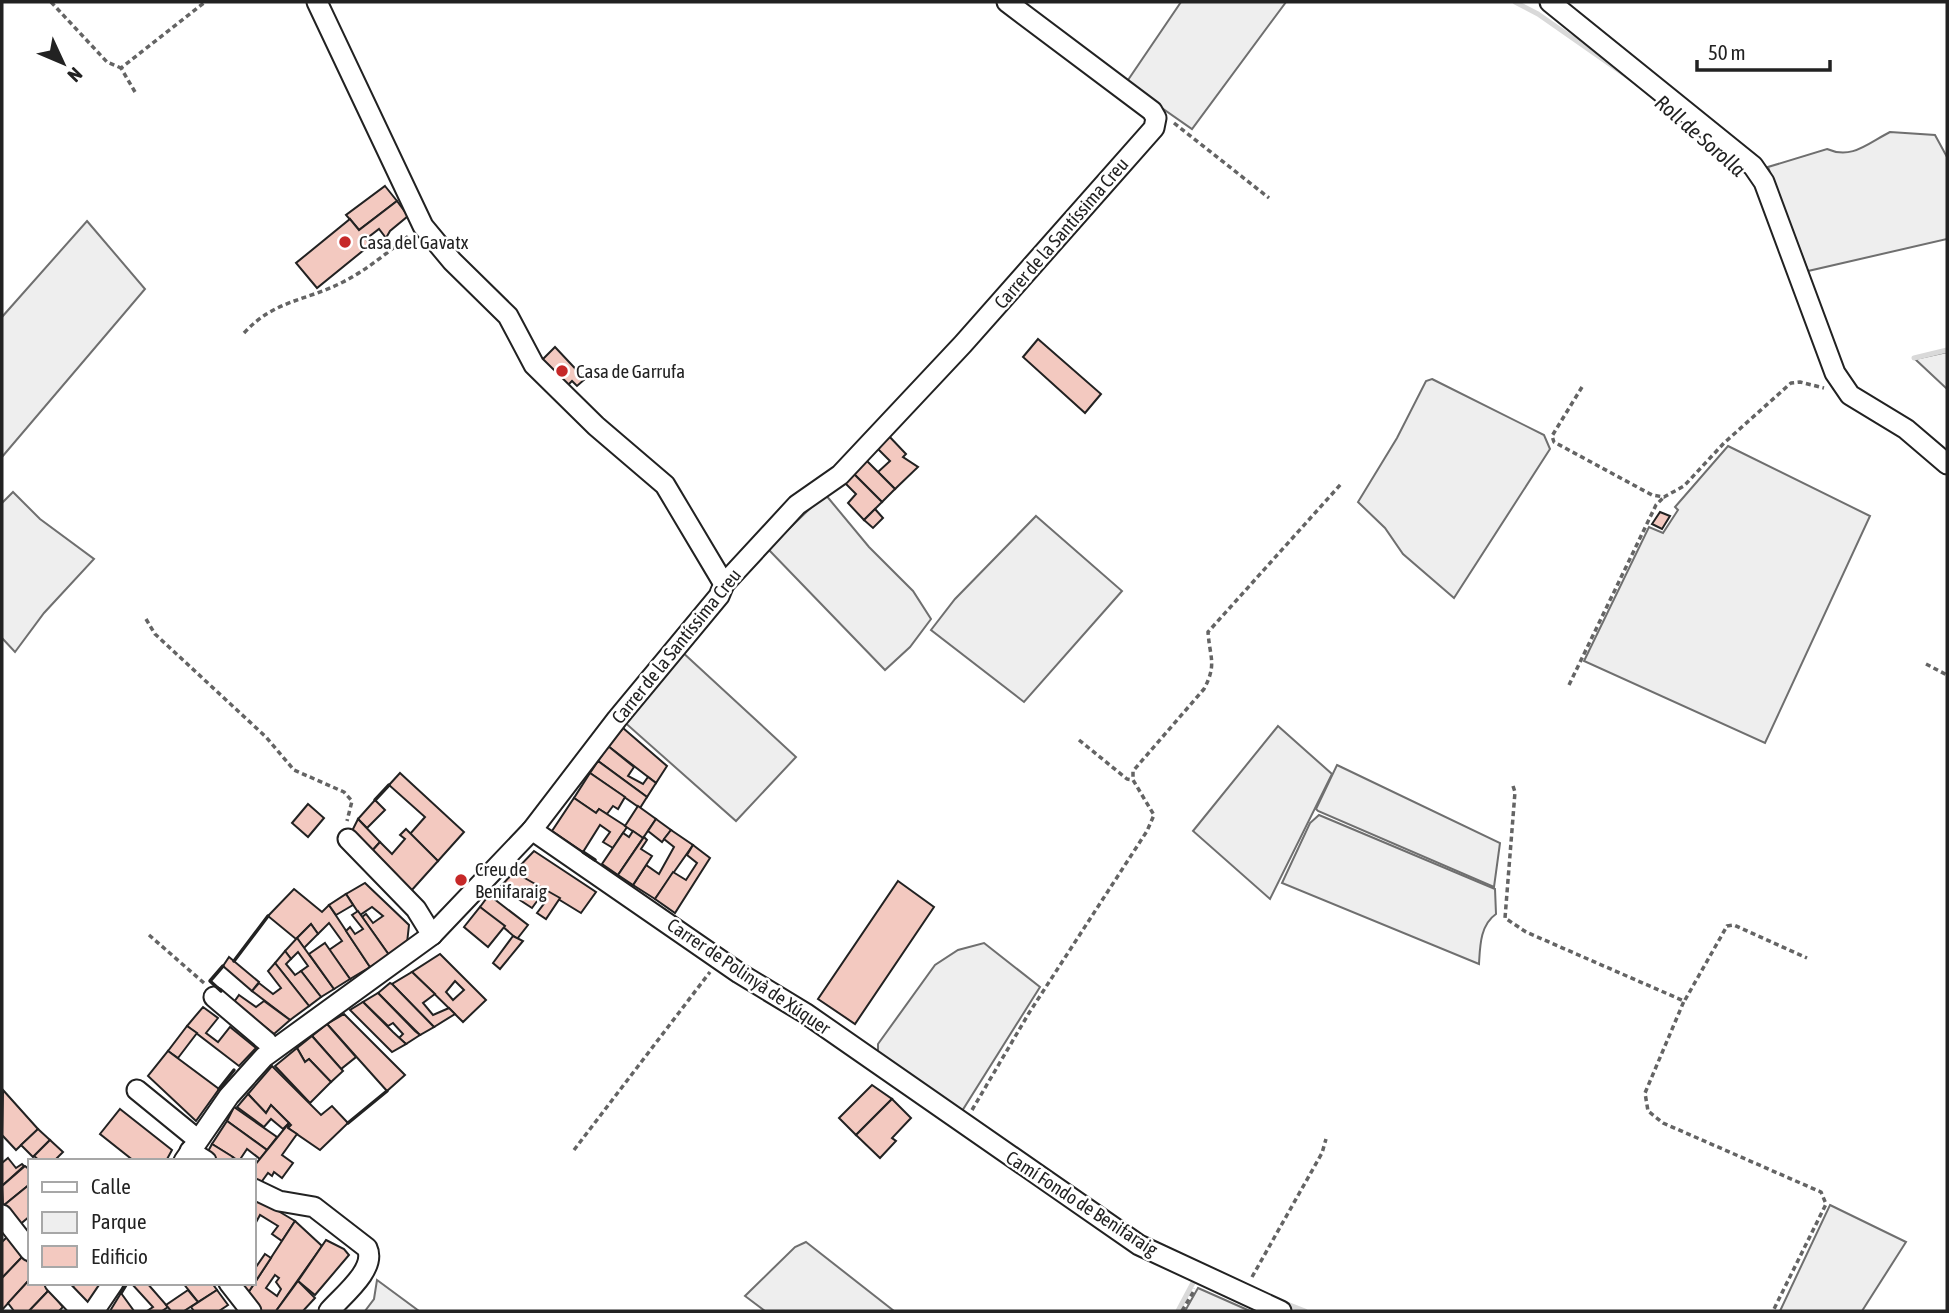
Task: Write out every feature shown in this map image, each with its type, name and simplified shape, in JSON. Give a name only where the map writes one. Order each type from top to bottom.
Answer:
[{"type":"street","points":[[317,2],[423,226],[443,251],[508,316],[534,365],[596,426],[665,485],[724,584]]},
{"type":"street","points":[[1007,2],[1152,111],[1156,118]]},
{"type":"street","points":[[1550,2],[1753,166],[1764,182],[1835,373],[1850,394],[1906,429],[1947,464]]},
{"type":"street","name":"Carrer de la Santíssima Creu","points":[[194,1153],[234,1089],[273,1050],[432,935],[532,830],[617,719],[719,596],[724,584],[797,505],[840,475],[963,344],[1154,128],[1156,118]]},
{"type":"street","name":"Carrer de Polinyà de Xúquer","points":[[532,830],[964,1123]]},
{"type":"street","points":[[348,839],[416,909],[432,935]]},
{"type":"street","points":[[214,997],[267,1042]]},
{"type":"street","points":[[137,1090],[194,1153]]},
{"type":"street","name":"Camí Fondo de Benifaraig","points":[[964,1123],[1139,1245],[1281,1311]]},
{"type":"street","points":[[256,1191],[279,1201],[314,1207],[362,1243],[370,1254],[368,1266],[329,1311]]},
{"type":"street","points":[[2,1215],[28,1248]]},
{"type":"street","points":[[57,1285],[82,1311]]},
{"type":"street","points":[[94,1311],[112,1285]]},
{"type":"street","points":[[231,1285],[251,1311]]},
{"type":"path","points":[[51,2],[107,62],[121,68],[135,92]]},
{"type":"path","points":[[121,68],[205,2]]},
{"type":"path","points":[[1156,118],[1168,118],[1269,198]]},
{"type":"path","points":[[244,333],[259,317],[274,307],[345,281],[423,226]]},
{"type":"path","points":[[1569,685],[1656,505],[1664,497],[1684,486],[1733,434],[1791,383],[1800,382],[1850,394]]},
{"type":"path","points":[[1582,387],[1552,436],[1554,442],[1653,495],[1664,497]]},
{"type":"path","points":[[964,1123],[1029,1013],[1147,831],[1154,815],[1133,780],[1139,762],[1203,689],[1210,676],[1214,667],[1208,632],[1341,484]]},
{"type":"path","points":[[146,619],[155,634],[266,737],[295,769],[344,792],[352,801],[346,823],[348,839]]},
{"type":"path","points":[[1926,664],[1947,676]]},
{"type":"path","points":[[1079,740],[1126,779],[1133,780]]},
{"type":"path","points":[[1513,786],[1515,792],[1505,918],[1526,932],[1685,1000]]},
{"type":"path","points":[[1773,1311],[1826,1204],[1825,1197],[1821,1192],[1663,1123],[1648,1111],[1645,1093],[1685,1000],[1727,926],[1734,925],[1807,958]]},
{"type":"path","points":[[149,935],[215,993],[214,997]]},
{"type":"path","points":[[574,1150],[720,959]]},
{"type":"path","points":[[1243,1294],[1322,1153],[1326,1139]]},
{"type":"path","points":[[1182,1311],[1202,1276]]},
{"type":"green space","points":[[1181,2],[1286,2],[1192,129],[1126,83]]},
{"type":"green space","points":[[1890,132],[1935,135],[1947,157],[1947,239],[1808,271],[1768,167],[1827,149],[1844,153],[1852,151]]},
{"type":"green space","points":[[87,221],[145,289],[2,457],[2,317]]},
{"type":"green space","points":[[1947,352],[1947,389],[1915,359]]},
{"type":"green space","points":[[1432,379],[1544,435],[1550,449],[1454,598],[1403,554],[1385,528],[1358,502],[1397,438],[1426,381]]},
{"type":"green space","points":[[1728,446],[1870,516],[1765,743],[1584,661],[1649,527],[1663,533],[1678,510],[1675,507]]},
{"type":"green space","points":[[13,492],[40,519],[94,559],[44,613],[15,652],[2,638],[2,503]]},
{"type":"green space","points":[[825,494],[869,547],[913,591],[931,619],[910,647],[885,670],[768,549]]},
{"type":"green space","points":[[1036,516],[1122,591],[1024,702],[931,630],[955,599]]},
{"type":"green space","points":[[680,650],[796,757],[736,821],[622,720]]},
{"type":"green space","points":[[1278,726],[1332,774],[1270,899],[1193,831]]},
{"type":"green space","points":[[1337,765],[1500,843],[1494,887],[1318,811],[1316,809]]},
{"type":"green space","points":[[1319,815],[1495,889],[1496,914],[1484,930],[1479,964],[1282,883],[1310,823]]},
{"type":"green space","points":[[984,943],[1040,987],[962,1111],[878,1052],[878,1044],[935,965],[958,950]]},
{"type":"green space","points":[[1830,1205],[1906,1242],[1862,1311],[1780,1311]]},
{"type":"green space","points":[[806,1242],[894,1311],[765,1311],[745,1296],[795,1247]]},
{"type":"green space","points":[[377,1280],[419,1311],[365,1311],[374,1299]]},
{"type":"green space","points":[[1198,1288],[1250,1311],[1185,1311]]},
{"type":"building","points":[[385,186],[397,201],[359,230],[346,215]]},
{"type":"building","name":"Casa del Gavatx","points":[[397,201],[408,216],[390,231],[386,238],[379,229],[366,239],[370,245],[317,288],[296,263],[350,219],[359,230]]},
{"type":"building","points":[[1038,339],[1101,394],[1085,413],[1023,357]]},
{"type":"building","name":"Casa de Garrufa","points":[[555,347],[585,379],[577,386],[572,381],[564,389],[539,363]]},
{"type":"building","points":[[887,434],[906,454],[903,457],[918,467],[895,489],[878,472],[890,461],[875,446]]},
{"type":"building","points":[[863,457],[895,489],[882,502],[850,470]]},
{"type":"building","points":[[854,474],[882,502],[864,520],[848,503],[856,494],[845,483]]},
{"type":"building","points":[[875,509],[883,518],[873,528],[864,520]]},
{"type":"building","points":[[1660,512],[1670,516],[1662,529],[1652,524]]},
{"type":"building","points":[[623,728],[667,766],[656,783],[608,746]]},
{"type":"building","points":[[608,746],[634,767],[628,776],[643,784],[648,777],[656,783],[647,797],[598,761]]},
{"type":"building","points":[[598,761],[647,797],[640,808],[590,773]]},
{"type":"building","points":[[400,773],[464,832],[438,861],[410,834],[425,817],[389,785]]},
{"type":"building","points":[[590,773],[625,797],[618,809],[613,806],[607,814],[599,809],[596,813],[574,798]]},
{"type":"building","points":[[574,798],[596,813],[599,809],[627,827],[613,848],[603,842],[610,832],[600,825],[583,852],[552,831]]},
{"type":"building","points":[[375,800],[385,810],[367,828],[358,819]]},
{"type":"building","points":[[308,804],[324,818],[308,837],[292,823]]},
{"type":"building","points":[[638,806],[656,819],[643,838],[625,826]]},
{"type":"building","points":[[358,819],[380,842],[371,852],[352,831]]},
{"type":"building","points":[[656,819],[671,830],[662,842],[648,831]]},
{"type":"building","points":[[406,829],[438,861],[411,891],[371,852],[380,842],[392,854],[405,839],[400,835]]},
{"type":"building","points":[[671,830],[693,845],[655,899],[633,885],[646,865],[659,874],[674,847],[664,839]]},
{"type":"building","points":[[633,831],[643,838],[618,875],[602,864],[623,833],[629,837]]},
{"type":"building","points":[[644,837],[647,840],[641,849],[652,856],[633,885],[618,875]]},
{"type":"building","points":[[693,845],[710,858],[675,913],[655,899],[673,872],[686,880],[697,863],[687,855]]},
{"type":"building","points":[[534,851],[596,892],[581,913],[514,872]]},
{"type":"building","points":[[514,872],[560,898],[546,919],[537,913],[546,901],[540,897],[532,908],[500,887]]},
{"type":"building","points":[[898,881],[934,907],[855,1024],[818,999]]},
{"type":"building","points":[[365,883],[409,925],[407,943],[389,955],[362,917],[366,914],[373,923],[383,916],[372,907],[360,915],[346,894]]},
{"type":"building","points":[[294,889],[322,912],[329,905],[370,967],[350,979],[329,950],[342,941],[329,923],[318,934],[311,924],[296,939],[268,916]]},
{"type":"building","points":[[346,894],[353,905],[336,915],[329,905]]},
{"type":"building","points":[[489,895],[528,925],[517,939],[480,907]]},
{"type":"building","points":[[480,907],[505,926],[488,947],[464,927]]},
{"type":"building","points":[[358,911],[389,955],[370,967],[346,931],[350,927],[355,934],[363,929],[352,915]]},
{"type":"building","points":[[311,924],[318,934],[304,948],[297,938]]},
{"type":"building","points":[[513,936],[523,941],[500,969],[493,963]]},
{"type":"building","points":[[297,938],[334,989],[321,997],[301,971],[308,966],[298,952],[291,959],[285,951]]},
{"type":"building","points":[[325,943],[350,979],[334,989],[309,954]]},
{"type":"building","points":[[285,951],[291,959],[286,964],[295,975],[301,971],[321,997],[309,1006],[275,963]]},
{"type":"building","points":[[440,954],[486,1000],[463,1022],[412,972]],"holes":[[[455,981],[464,990],[453,1000],[446,992]]]},
{"type":"building","points":[[229,957],[259,982],[252,991],[223,966]]},
{"type":"building","points":[[275,963],[309,1006],[290,1020],[252,991],[259,983],[273,994],[281,988],[268,971]]},
{"type":"building","points":[[412,972],[435,994],[423,1003],[433,1015],[449,1008],[455,1014],[434,1027],[392,984]]},
{"type":"building","points":[[390,983],[434,1027],[420,1035],[378,993]]},
{"type":"building","points":[[378,993],[420,1035],[406,1044],[399,1038],[403,1034],[393,1023],[388,1026],[363,1002]]},
{"type":"building","points":[[239,995],[256,1007],[264,1001],[290,1020],[274,1034],[234,1002]]},
{"type":"building","points":[[363,1002],[406,1044],[392,1052],[350,1010]]},
{"type":"building","points":[[203,1007],[218,1018],[206,1033],[218,1042],[230,1027],[256,1048],[239,1066],[187,1026]]},
{"type":"building","points":[[344,1014],[405,1075],[387,1091],[327,1024]]},
{"type":"building","points":[[327,1024],[356,1057],[341,1069],[312,1036]]},
{"type":"building","points":[[187,1026],[197,1033],[178,1058],[168,1051]]},
{"type":"building","points":[[312,1036],[343,1071],[331,1082],[309,1059],[305,1062],[297,1048]]},
{"type":"building","points":[[297,1048],[305,1062],[309,1059],[331,1082],[310,1103],[275,1066]]},
{"type":"building","points":[[168,1051],[219,1089],[196,1121],[148,1076]]},
{"type":"building","points":[[272,1066],[321,1115],[332,1106],[348,1123],[320,1150],[288,1128],[291,1125],[271,1105],[266,1113],[248,1094]]},
{"type":"building","points":[[872,1085],[892,1099],[856,1135],[839,1118]]},
{"type":"building","points":[[3,1090],[38,1129],[16,1150],[2,1135]]},
{"type":"building","points":[[248,1094],[266,1113],[271,1105],[289,1123],[283,1129],[271,1119],[264,1127],[237,1107]]},
{"type":"building","points":[[892,1099],[911,1118],[892,1138],[896,1141],[880,1158],[856,1135]]},
{"type":"building","points":[[234,1107],[277,1137],[267,1150],[227,1121]]},
{"type":"building","points":[[120,1109],[172,1150],[167,1159],[131,1159],[100,1134]]},
{"type":"building","points":[[227,1121],[267,1150],[260,1159],[247,1149],[240,1159],[236,1159],[212,1144]]},
{"type":"building","points":[[289,1123],[288,1128],[297,1134],[282,1155],[293,1163],[282,1178],[274,1172],[272,1176],[268,1173],[257,1188],[256,1164]]},
{"type":"building","points":[[38,1129],[50,1140],[33,1157],[21,1145]]},
{"type":"building","points":[[50,1140],[63,1152],[56,1159],[38,1159],[34,1156]]},
{"type":"building","points":[[212,1144],[233,1157],[208,1159],[205,1157]]},
{"type":"building","points":[[8,1158],[16,1168],[22,1164],[24,1166],[2,1186],[2,1163]]},
{"type":"building","points":[[25,1166],[28,1168],[28,1186],[3,1206],[2,1186]]},
{"type":"building","points":[[28,1186],[28,1218],[18,1226],[3,1206]]},
{"type":"building","points":[[258,1199],[295,1221],[282,1241],[272,1234],[278,1226],[260,1215],[256,1222]]},
{"type":"building","points":[[295,1221],[322,1246],[276,1311],[257,1311],[246,1296],[256,1285],[256,1281]],"holes":[[[275,1275],[279,1278],[276,1282],[281,1289],[277,1296],[266,1288]]]},
{"type":"building","points":[[8,1236],[23,1256],[2,1278],[2,1242]]},
{"type":"building","points":[[326,1240],[344,1249],[349,1255],[315,1295],[298,1281]]},
{"type":"building","points":[[265,1254],[271,1258],[256,1281],[256,1267]]},
{"type":"building","points":[[23,1256],[28,1262],[28,1281],[2,1310],[2,1278]]},
{"type":"building","points":[[28,1281],[28,1285],[45,1285],[49,1290],[29,1311],[14,1311],[8,1303]]},
{"type":"building","points":[[298,1281],[315,1298],[303,1311],[276,1311]]},
{"type":"building","points":[[74,1285],[104,1285],[87,1308],[69,1291]]},
{"type":"building","points":[[133,1285],[149,1285],[168,1307],[162,1311],[147,1311],[153,1307]]},
{"type":"building","points":[[185,1285],[213,1285],[217,1290],[198,1302]]},
{"type":"building","points":[[238,1285],[253,1285],[246,1296]]},
{"type":"building","points":[[49,1290],[63,1307],[59,1311],[29,1311]]},
{"type":"building","points":[[188,1290],[198,1302],[184,1311],[171,1311],[166,1305]]},
{"type":"building","points":[[217,1290],[228,1305],[219,1311],[194,1311],[191,1307]]},
{"type":"building","points":[[121,1293],[134,1311],[110,1311]]},
{"type":"waterway","name":"Roll de Sorolla","points":[[1515,2],[1538,14],[1631,79]]},
{"type":"waterway","name":"Roll de Sorolla","points":[[1914,358],[1947,350]]},
{"type":"waterway","points":[[1178,1311],[1195,1279]]},
{"type":"waterway","points":[[1282,1302],[1305,1311]]},
{"type":"wall","points":[[375,800],[389,785]]},
{"type":"wall","points":[[583,852],[595,860]]},
{"type":"wall","points":[[234,961],[268,916]]},
{"type":"wall","points":[[221,991],[210,981],[223,966]]},
{"type":"wall","points":[[219,1089],[234,1070]]},
{"type":"wall","points":[[348,1123],[387,1091]]},
{"type":"wall","points":[[121,1293],[126,1285]]},
{"type":"place","name":"Casa del Gavatx","points":[[345,242]]},
{"type":"place","name":"Casa de Garrufa","points":[[562,371]]},
{"type":"place","name":"Creu de Benifaraig","points":[[461,880]]}]
